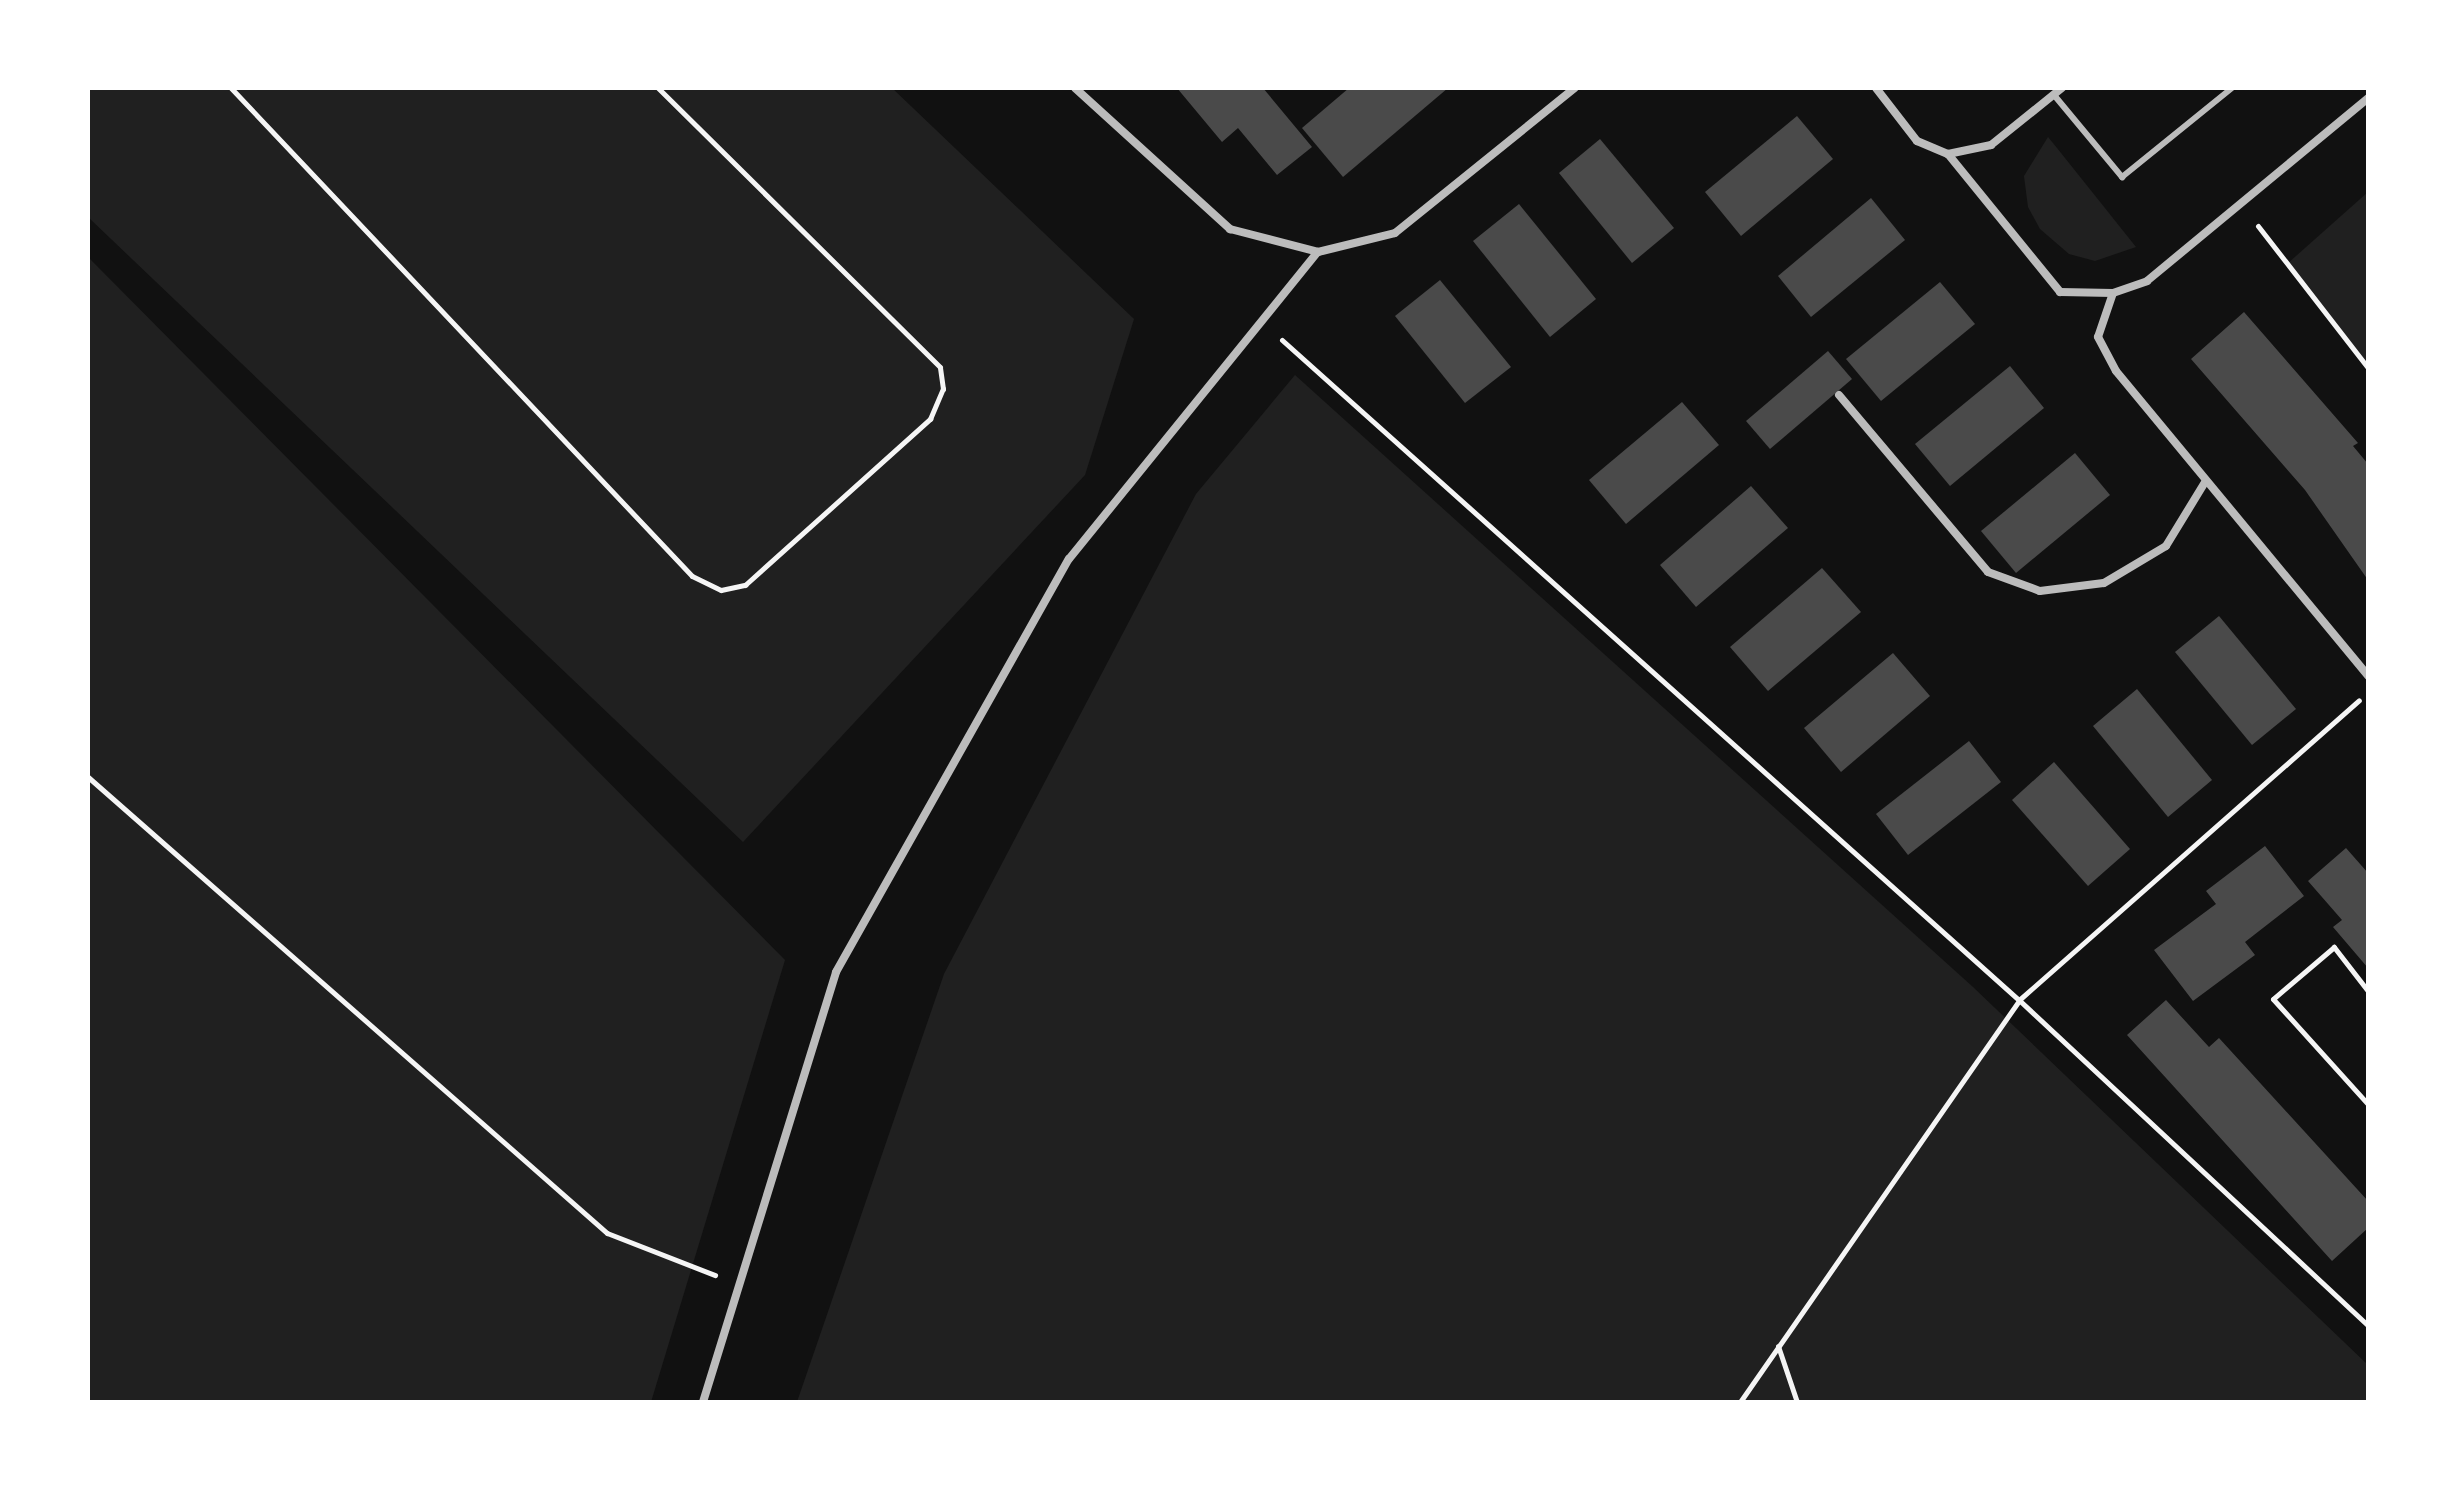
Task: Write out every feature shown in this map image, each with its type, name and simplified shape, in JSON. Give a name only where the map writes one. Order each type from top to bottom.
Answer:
[{"type":"street","points":[[1075,88],[1230,229],[1318,252],[1395,233],[1575,88]]},
{"type":"street","points":[[1876,88],[1917,141],[1948,154],[2060,292],[2113,293],[2147,281],[2368,98]]},
{"type":"street","points":[[1948,154],[1991,145],[2062,88]]},
{"type":"street","points":[[703,1402],[836,972],[1069,559],[1318,252]]},
{"type":"street","points":[[2113,293],[2098,337],[2116,371],[2368,676]]},
{"type":"street","points":[[1839,395],[1988,572],[2040,591],[2104,583],[2166,546],[2205,482]]},
{"type":"lane","points":[[2054,95],[2122,177],[2232,88]]},
{"type":"path","points":[[231,88],[692,576],[721,590],[745,585],[930,419],[943,389],[940,367],[658,88]]},
{"type":"path","points":[[2241,204],[2368,368]]},
{"type":"path","points":[[1262,321],[2019,1000],[2368,1326]]},
{"type":"path","points":[[1740,1402],[2019,1000],[2368,691]]},
{"type":"path","points":[[88,777],[607,1233],[739,1284]]},
{"type":"path","points":[[2368,991],[2334,947],[2273,999],[2368,1104]]},
{"type":"path","points":[[1778,1345],[1797,1402]]},
{"type":"shaded area","points":[[88,88],[892,88],[1134,319],[1085,475],[743,842],[88,217]]},
{"type":"shaded area","points":[[2048,137],[2136,247],[2095,261],[2069,254],[2040,229],[2028,207],[2024,176]]},
{"type":"shaded area","points":[[2368,192],[2368,365],[2287,264]]},
{"type":"shaded area","points":[[88,257],[785,960],[651,1402],[88,1402]]},
{"type":"shaded area","points":[[1295,375],[1973,987],[2368,1365],[2368,1402],[797,1402],[944,974],[1196,494]]},
{"type":"building","points":[[1177,88],[1263,88],[1312,147],[1277,175],[1238,128],[1222,142]]},
{"type":"building","points":[[1349,88],[1448,88],[1343,177],[1302,128]]},
{"type":"building","points":[[1797,116],[1833,159],[1741,236],[1705,192]]},
{"type":"building","points":[[1600,139],[1674,228],[1632,263],[1559,173]]},
{"type":"building","points":[[1871,198],[1905,240],[1811,317],[1778,276]]},
{"type":"building","points":[[1519,204],[1596,299],[1550,337],[1473,241]]},
{"type":"building","points":[[1440,280],[1511,367],[1465,403],[1395,316]]},
{"type":"building","points":[[1940,282],[1975,324],[1881,401],[1846,359]]},
{"type":"building","points":[[2244,312],[2358,443],[2353,446],[2368,464],[2368,580],[2305,490],[2191,359]]},
{"type":"building","points":[[1828,351],[1852,379],[1770,449],[1746,421]]},
{"type":"building","points":[[2010,366],[2044,408],[1950,486],[1915,444]]},
{"type":"building","points":[[1682,402],[1719,445],[1626,524],[1589,480]]},
{"type":"building","points":[[2075,453],[2110,495],[2016,573],[1981,531]]},
{"type":"building","points":[[1751,486],[1788,528],[1696,607],[1660,565]]},
{"type":"building","points":[[1822,568],[1861,612],[1768,691],[1730,647]]},
{"type":"building","points":[[2219,616],[2296,709],[2252,745],[2175,652]]},
{"type":"building","points":[[1893,653],[1930,696],[1841,772],[1804,728]]},
{"type":"building","points":[[2137,689],[2212,780],[2168,817],[2093,726]]},
{"type":"building","points":[[1969,741],[2001,782],[1908,855],[1876,814]]},
{"type":"building","points":[[2054,762],[2130,849],[2088,886],[2012,800]]},
{"type":"building","points":[[2265,846],[2304,896],[2245,942],[2255,955],[2193,1001],[2154,950],[2216,904],[2206,891]]},
{"type":"building","points":[[2346,848],[2368,873],[2368,968],[2333,927],[2342,920],[2308,881]]},
{"type":"building","points":[[2166,1000],[2209,1047],[2219,1038],[2368,1201],[2368,1228],[2332,1261],[2127,1035]]}]
